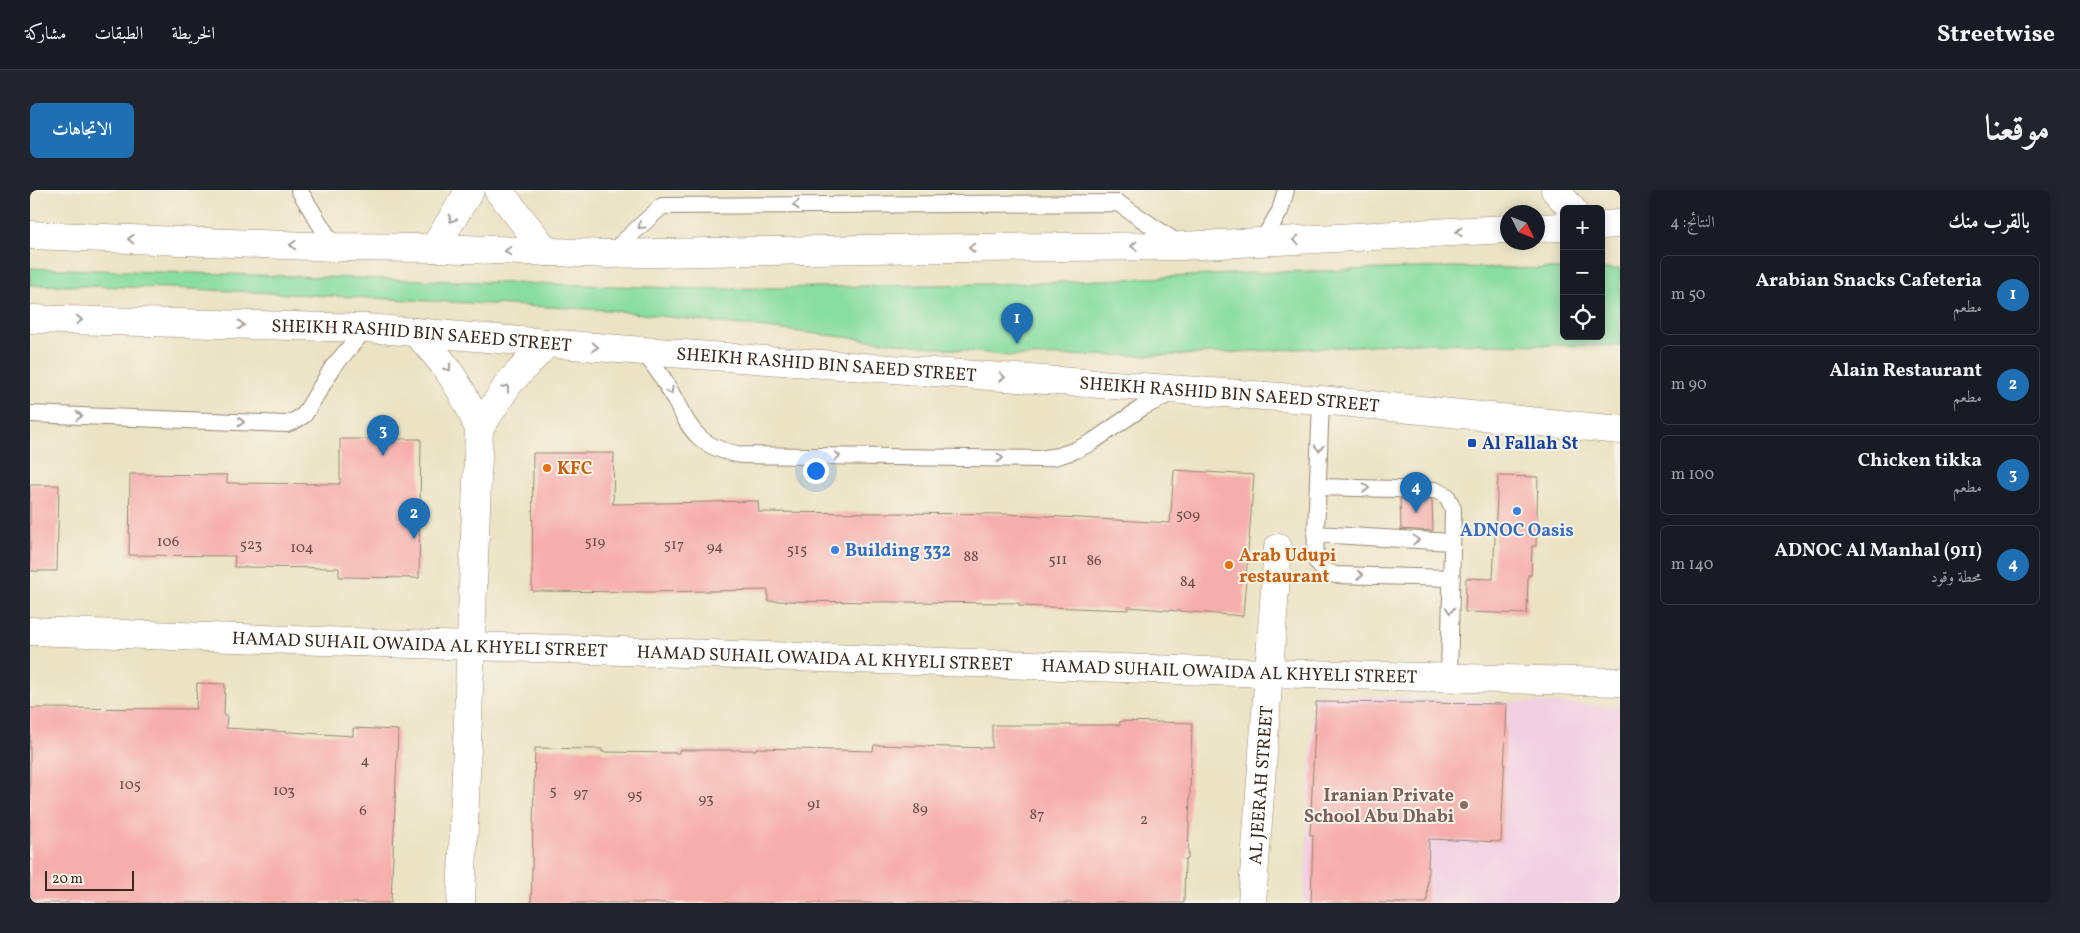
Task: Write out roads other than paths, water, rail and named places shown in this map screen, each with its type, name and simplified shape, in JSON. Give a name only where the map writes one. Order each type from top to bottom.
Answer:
[{"type":"main road","points":[[434,248],[470,190]]},
{"type":"main road","points":[[498,190],[547,252]]},
{"type":"main road","points":[[1555,190],[1568,205]]},
{"type":"main road","points":[[1605,225],[1620,224]]},
{"type":"main road","points":[[1545,228],[1560,227]]},
{"type":"main road","points":[[30,235],[334,247],[434,248],[610,254],[1181,246],[1500,230]]},
{"type":"main road","name":"SHEIKH RASHID BIN SAEED STREET","points":[[30,319],[366,328],[643,351],[1321,400],[1620,430]]},
{"type":"main road","points":[[415,332],[432,348],[460,386],[479,429],[461,903]]},
{"type":"main road","points":[[479,429],[509,383],[547,343]]},
{"type":"main road","name":"AL JEERAH STREET","points":[[1252,903],[1278,548]]},
{"type":"main road","name":"HAMAD SUHAIL OWAIDA AL KHYELI STREET","points":[[30,631],[1268,673],[1620,682]]},
{"type":"lane","points":[[299,190],[334,247]]},
{"type":"lane","points":[[1262,242],[1280,211],[1286,190]]},
{"type":"lane","points":[[610,254],[662,206],[1118,202],[1181,246]]},
{"type":"lane","points":[[30,414],[286,424],[304,414],[333,367],[366,328]]},
{"type":"lane","points":[[643,351],[657,369],[686,423],[697,436],[710,446],[725,452],[742,454],[1022,459],[1058,456],[1092,442],[1143,407],[1180,390]]},
{"type":"lane","points":[[1321,400],[1315,534],[1315,558],[1318,565],[1328,573],[1452,578]]},
{"type":"lane","points":[[1318,487],[1428,490],[1441,492],[1447,496],[1453,509],[1450,677]]},
{"type":"lane","points":[[1315,534],[1452,542]]},
{"type":"place","name":"Arabian Snacks Cafeteria","points":[[1017,344]]},
{"type":"place","name":"Al Fallah St","points":[[1472,443]]},
{"type":"place","name":"Chicken tikka","points":[[383,456]]},
{"type":"place","name":"KFC","points":[[547,468]]},
{"type":"place","name":"ADNOC Oasis","points":[[1517,511]]},
{"type":"place","name":"ADNOC Al Manhal (911)","points":[[1416,513]]},
{"type":"place","name":"Alain Restaurant","points":[[414,539]]},
{"type":"place","name":"Building 332","points":[[835,550]]},
{"type":"place","name":"Arab Udupi restaurant","points":[[1229,565]]},
{"type":"place","name":"Iranian Private School Abu Dhabi","points":[[1464,805]]}]
